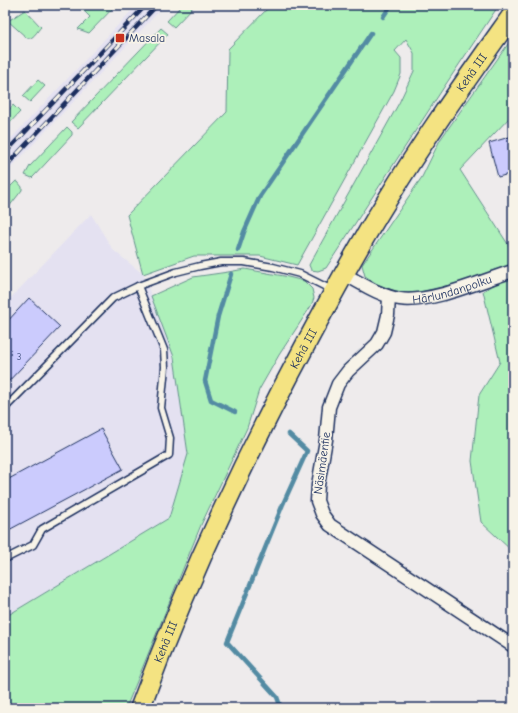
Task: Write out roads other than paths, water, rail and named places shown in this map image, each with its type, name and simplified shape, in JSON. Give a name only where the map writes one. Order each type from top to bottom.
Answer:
[{"type":"highway","name":"Kehä III","points":[[140,708],[200,559],[231,491],[285,382],[334,291],[386,201],[440,118],[513,14]]},
{"type":"street","name":"Härlundanpolku","points":[[389,297],[417,300],[442,295],[513,271]]},
{"type":"street","points":[[344,274],[389,297]]},
{"type":"street","name":"Näsimäentie","points":[[389,297],[388,316],[384,332],[377,344],[348,371],[338,384],[329,407],[326,440],[318,485],[317,501],[322,514],[330,525],[513,646]]},
{"type":"lane","points":[[5,408],[113,298],[138,286],[176,272],[221,262],[244,262],[300,274],[334,291]]},
{"type":"lane","points":[[5,559],[33,545],[42,529],[169,455],[170,438],[161,408],[165,367],[164,350],[138,286]]},
{"type":"waterway","points":[[383,17],[391,5]]},
{"type":"waterway","points":[[238,250],[244,232],[260,196],[371,33]]},
{"type":"waterway","points":[[231,274],[218,316],[205,381],[211,400],[235,412]]},
{"type":"waterway","points":[[281,708],[277,697],[227,642],[283,504],[307,451],[289,434]]},
{"type":"railway","points":[[5,153],[146,5]]},
{"type":"railway","points":[[5,167],[157,5]]},
{"type":"place","name":"Masala","points":[[120,38]]}]
